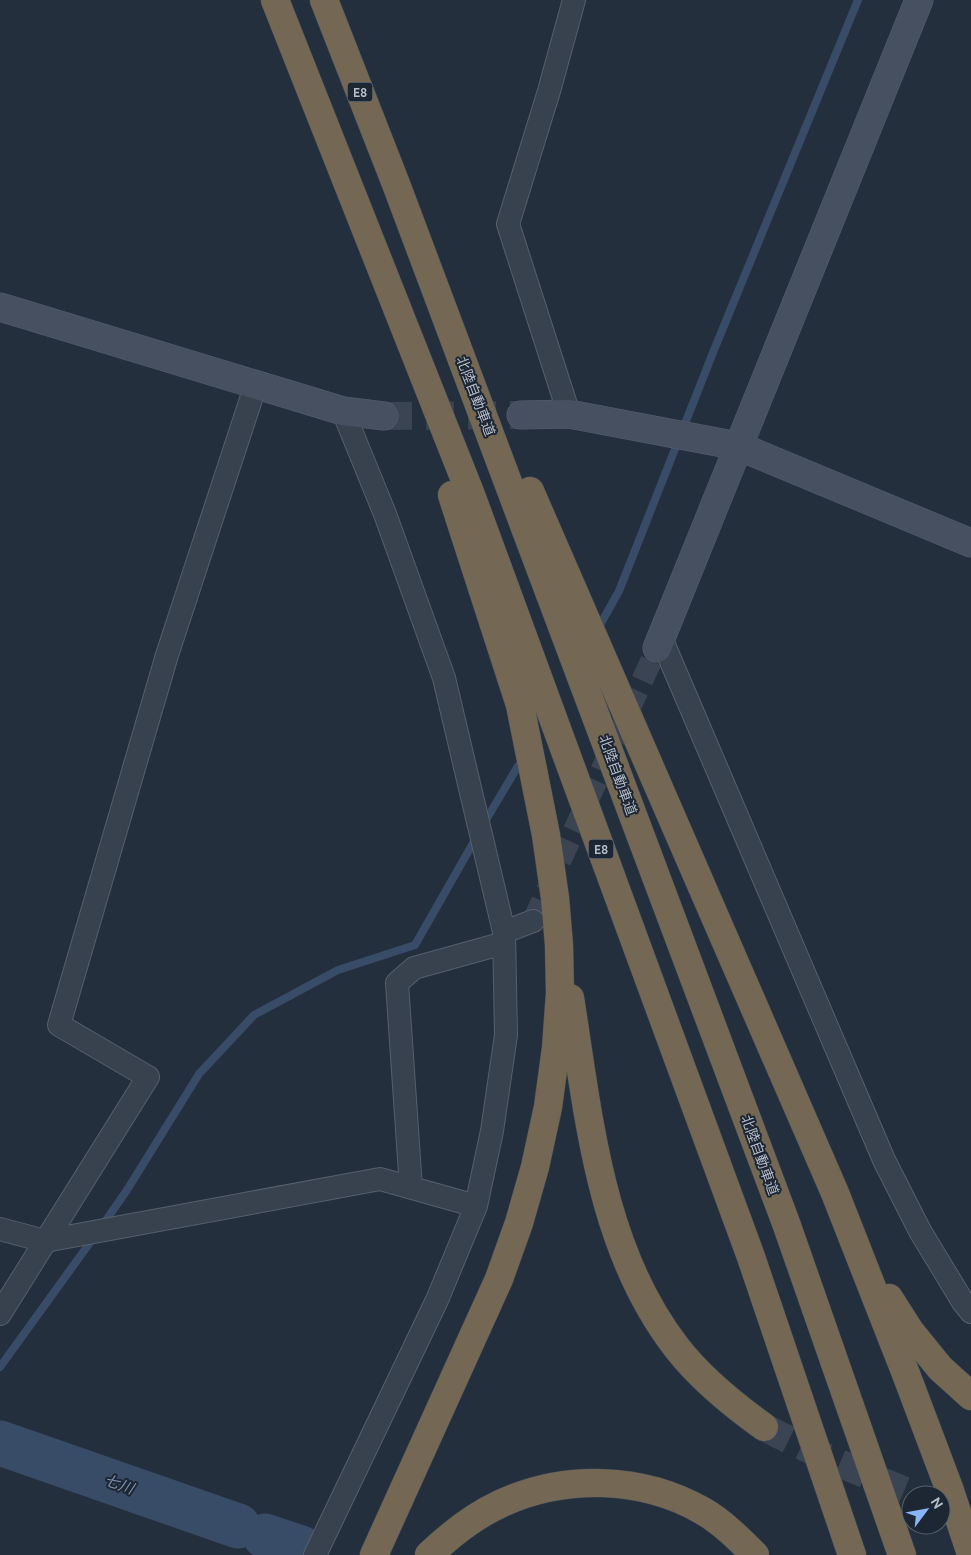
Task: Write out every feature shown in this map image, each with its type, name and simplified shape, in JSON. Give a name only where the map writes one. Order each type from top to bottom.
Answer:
[{"type":"highway","name":"E8","points":[[276,0],[471,495],[751,1256],[852,1555]]},
{"type":"highway","name":"北陸自動車道","points":[[324,0],[396,184],[786,1223],[902,1555]]},
{"type":"highway","points":[[335,148],[471,552],[520,705],[546,835],[592,1135],[603,1188],[618,1237],[635,1280],[654,1315],[677,1348],[706,1380],[732,1404],[764,1427]]},
{"type":"highway","points":[[396,184],[834,1193],[906,1374],[949,1488],[971,1554]]},
{"type":"highway","points":[[374,1555],[500,1279],[536,1167],[548,1107],[556,1048],[560,993],[559,945],[555,898]]},
{"type":"highway","points":[[834,1193],[884,1290],[910,1331],[940,1368],[971,1396]]},
{"type":"highway","points":[[429,1555],[446,1539],[472,1520],[500,1504],[533,1492],[558,1486],[603,1483],[638,1487],[670,1496],[703,1511],[733,1533],[755,1555]]},
{"type":"street","points":[[569,414],[508,224],[574,0]]},
{"type":"street","points":[[920,0],[658,643],[884,1160],[920,1231],[971,1312]]},
{"type":"street","points":[[0,307],[343,411],[384,416]]},
{"type":"street","points":[[0,1314],[148,1077],[59,1025],[167,655],[256,384]]},
{"type":"street","points":[[315,1555],[437,1300],[476,1206],[492,1131],[506,1035],[504,938],[444,678],[385,514],[343,411]]},
{"type":"street","points":[[521,414],[569,414],[738,446],[971,543]]},
{"type":"street","points":[[411,1188],[397,982],[414,968],[504,938],[533,921]]},
{"type":"street","points":[[0,1229],[45,1241],[380,1178],[476,1206]]},
{"type":"waterway","points":[[600,625],[619,591],[714,350],[858,0]]},
{"type":"waterway","points":[[483,825],[518,766]]},
{"type":"waterway","points":[[102,1226],[127,1190],[199,1074],[254,1015],[338,970],[415,945],[476,838]]},
{"type":"waterway","points":[[0,1367],[94,1237]]},
{"type":"waterway","name":"七川","points":[[0,1443],[238,1526]]},
{"type":"waterway","name":"七川","points":[[265,1536],[301,1548]]},
{"type":"tunnel","points":[[384,416],[521,415]]},
{"type":"tunnel","points":[[533,921],[657,648]]},
{"type":"tunnel","points":[[764,1427],[782,1437],[901,1489]]}]
